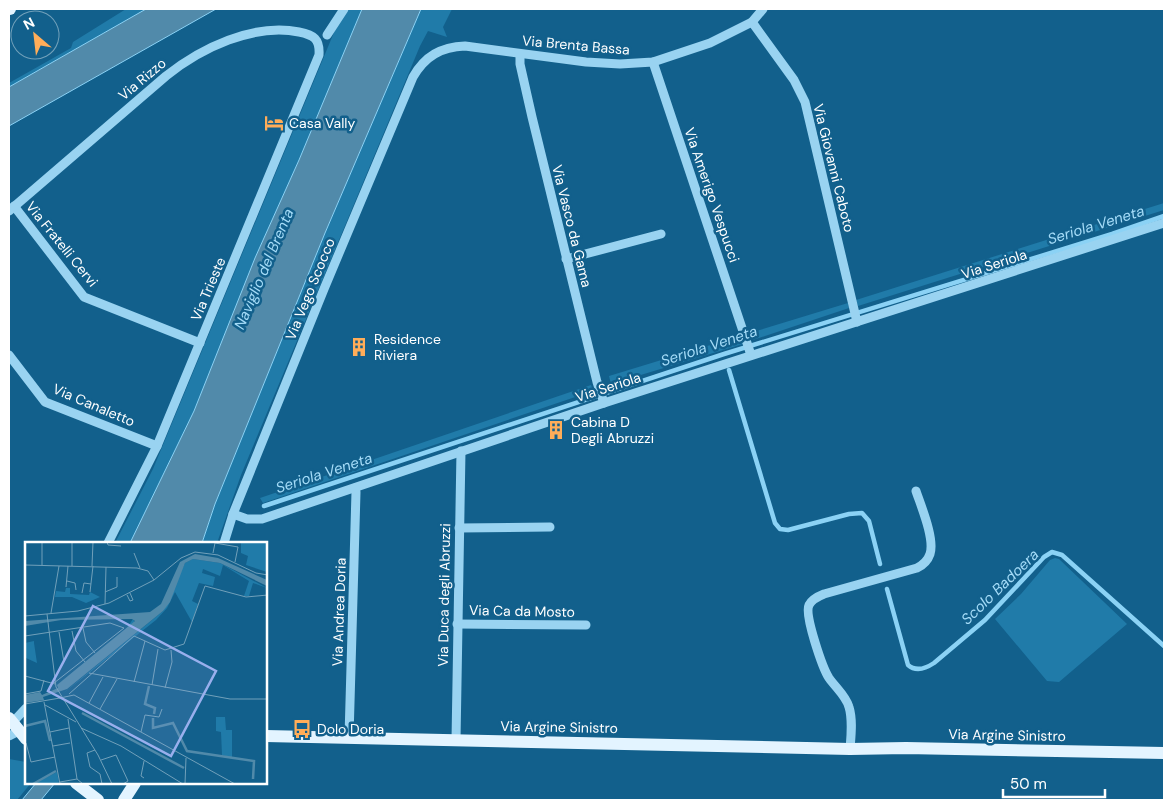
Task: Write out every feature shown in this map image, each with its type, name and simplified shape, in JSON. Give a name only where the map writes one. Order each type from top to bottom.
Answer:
[{"type":"main road","name":"Via Argine Sinistro","points":[[268,736],[850,749],[906,748],[1164,753]]},
{"type":"main road","points":[[77,784],[98,800]]},
{"type":"main road","points":[[124,800],[134,784]]},
{"type":"street","points":[[327,36],[344,9]]},
{"type":"street","name":"Via Brenta Bassa","points":[[434,53],[452,47],[465,46],[520,55],[620,64],[653,62],[710,43],[752,22],[763,9]]},
{"type":"street","name":"Via Giovanni Caboto","points":[[752,22],[794,80],[805,102],[857,320]]},
{"type":"street","name":"Via Rizzo","points":[[12,208],[166,76],[189,59],[234,39],[259,32],[290,30],[307,34],[314,37],[318,42]]},
{"type":"street","name":"Via Trieste","points":[[109,542],[157,446],[319,55],[320,46],[318,42]]},
{"type":"street","name":"Via Vego Scocco","points":[[224,542],[233,514],[324,289],[413,77],[419,66],[434,53]]},
{"type":"street","name":"Via Vasco da Gama","points":[[520,55],[520,64],[532,118],[603,400]]},
{"type":"street","name":"Via Amerigo Vespucci","points":[[653,62],[746,336],[750,353]]},
{"type":"street","name":"Via Fratelli Cervi","points":[[12,208],[84,297],[200,343]]},
{"type":"street","name":"Via Seriola","points":[[233,514],[247,519],[262,519],[461,452],[603,400],[1164,223]]},
{"type":"street","points":[[566,259],[661,234]]},
{"type":"street","name":"Via Canaletto","points":[[9,355],[45,402],[157,446]]},
{"type":"street","name":"Via Duca degli Abruzzi","points":[[456,740],[461,452]]},
{"type":"street","name":"Via Andrea Doria","points":[[349,737],[355,488]]},
{"type":"street","points":[[850,749],[849,707],[844,697],[828,677],[823,666],[808,616],[809,604],[818,596],[923,565],[930,554],[930,540],[916,491]]},
{"type":"street","points":[[459,528],[550,527]]},
{"type":"street","name":"Via Ca da Mosto","points":[[457,624],[586,626]]},
{"type":"street","points":[[16,731],[25,710]]},
{"type":"shaded area","points":[[126,9],[146,9],[60,58],[60,54],[71,48],[73,42]]},
{"type":"shaded area","points":[[348,9],[362,9],[299,160],[255,258],[194,411],[130,542],[116,542],[153,469],[335,30]]},
{"type":"shaded area","points":[[421,9],[452,9],[443,27],[447,37],[428,31],[420,46],[241,475],[217,542],[202,542],[215,504],[325,233]]},
{"type":"shaded area","points":[[50,60],[56,60],[9,87],[9,83]]},
{"type":"shaded area","points":[[1164,203],[1164,210],[858,306],[856,300]]},
{"type":"shaded area","points":[[848,303],[849,308],[753,340],[750,333]]},
{"type":"shaded area","points":[[740,336],[743,344],[611,384],[609,376]]},
{"type":"shaded area","points":[[591,385],[593,391],[263,503],[260,498]]},
{"type":"shaded area","points":[[1059,559],[1127,624],[1059,682],[1047,681],[995,619],[1021,594],[1050,560]]},
{"type":"shaded area","points":[[9,759],[25,762],[25,784],[30,784],[17,800],[9,800]]},
{"type":"water","points":[[146,9],[216,9],[9,126],[9,87],[56,60],[60,60],[60,58]]},
{"type":"water","name":"Naviglio del Brenta","points":[[362,9],[421,9],[325,233],[215,504],[202,542],[130,542],[194,411],[255,258],[299,160]]},
{"type":"water","points":[[35,784],[54,784],[41,800],[22,800]]},
{"type":"waterway","name":"Seriola Veneta","points":[[264,506],[724,354],[1112,234],[1164,216]]},
{"type":"waterway","name":"Scolo Badoera","points":[[729,370],[775,523],[780,529],[788,530],[849,514],[862,513],[869,521],[880,564]]},
{"type":"waterway","name":"Scolo Badoera","points":[[887,589],[908,665],[917,669],[934,663],[985,620],[1044,557],[1052,552],[1062,555],[1164,646]]},
{"type":"place","name":"Casa Vally","points":[[274,123]]},
{"type":"place","name":"Residence Riviera","points":[[359,347]]},
{"type":"place","name":"Cabina D Degli Abruzzi","points":[[556,430]]},
{"type":"place","name":"Dolo Doria","points":[[302,729]]}]
